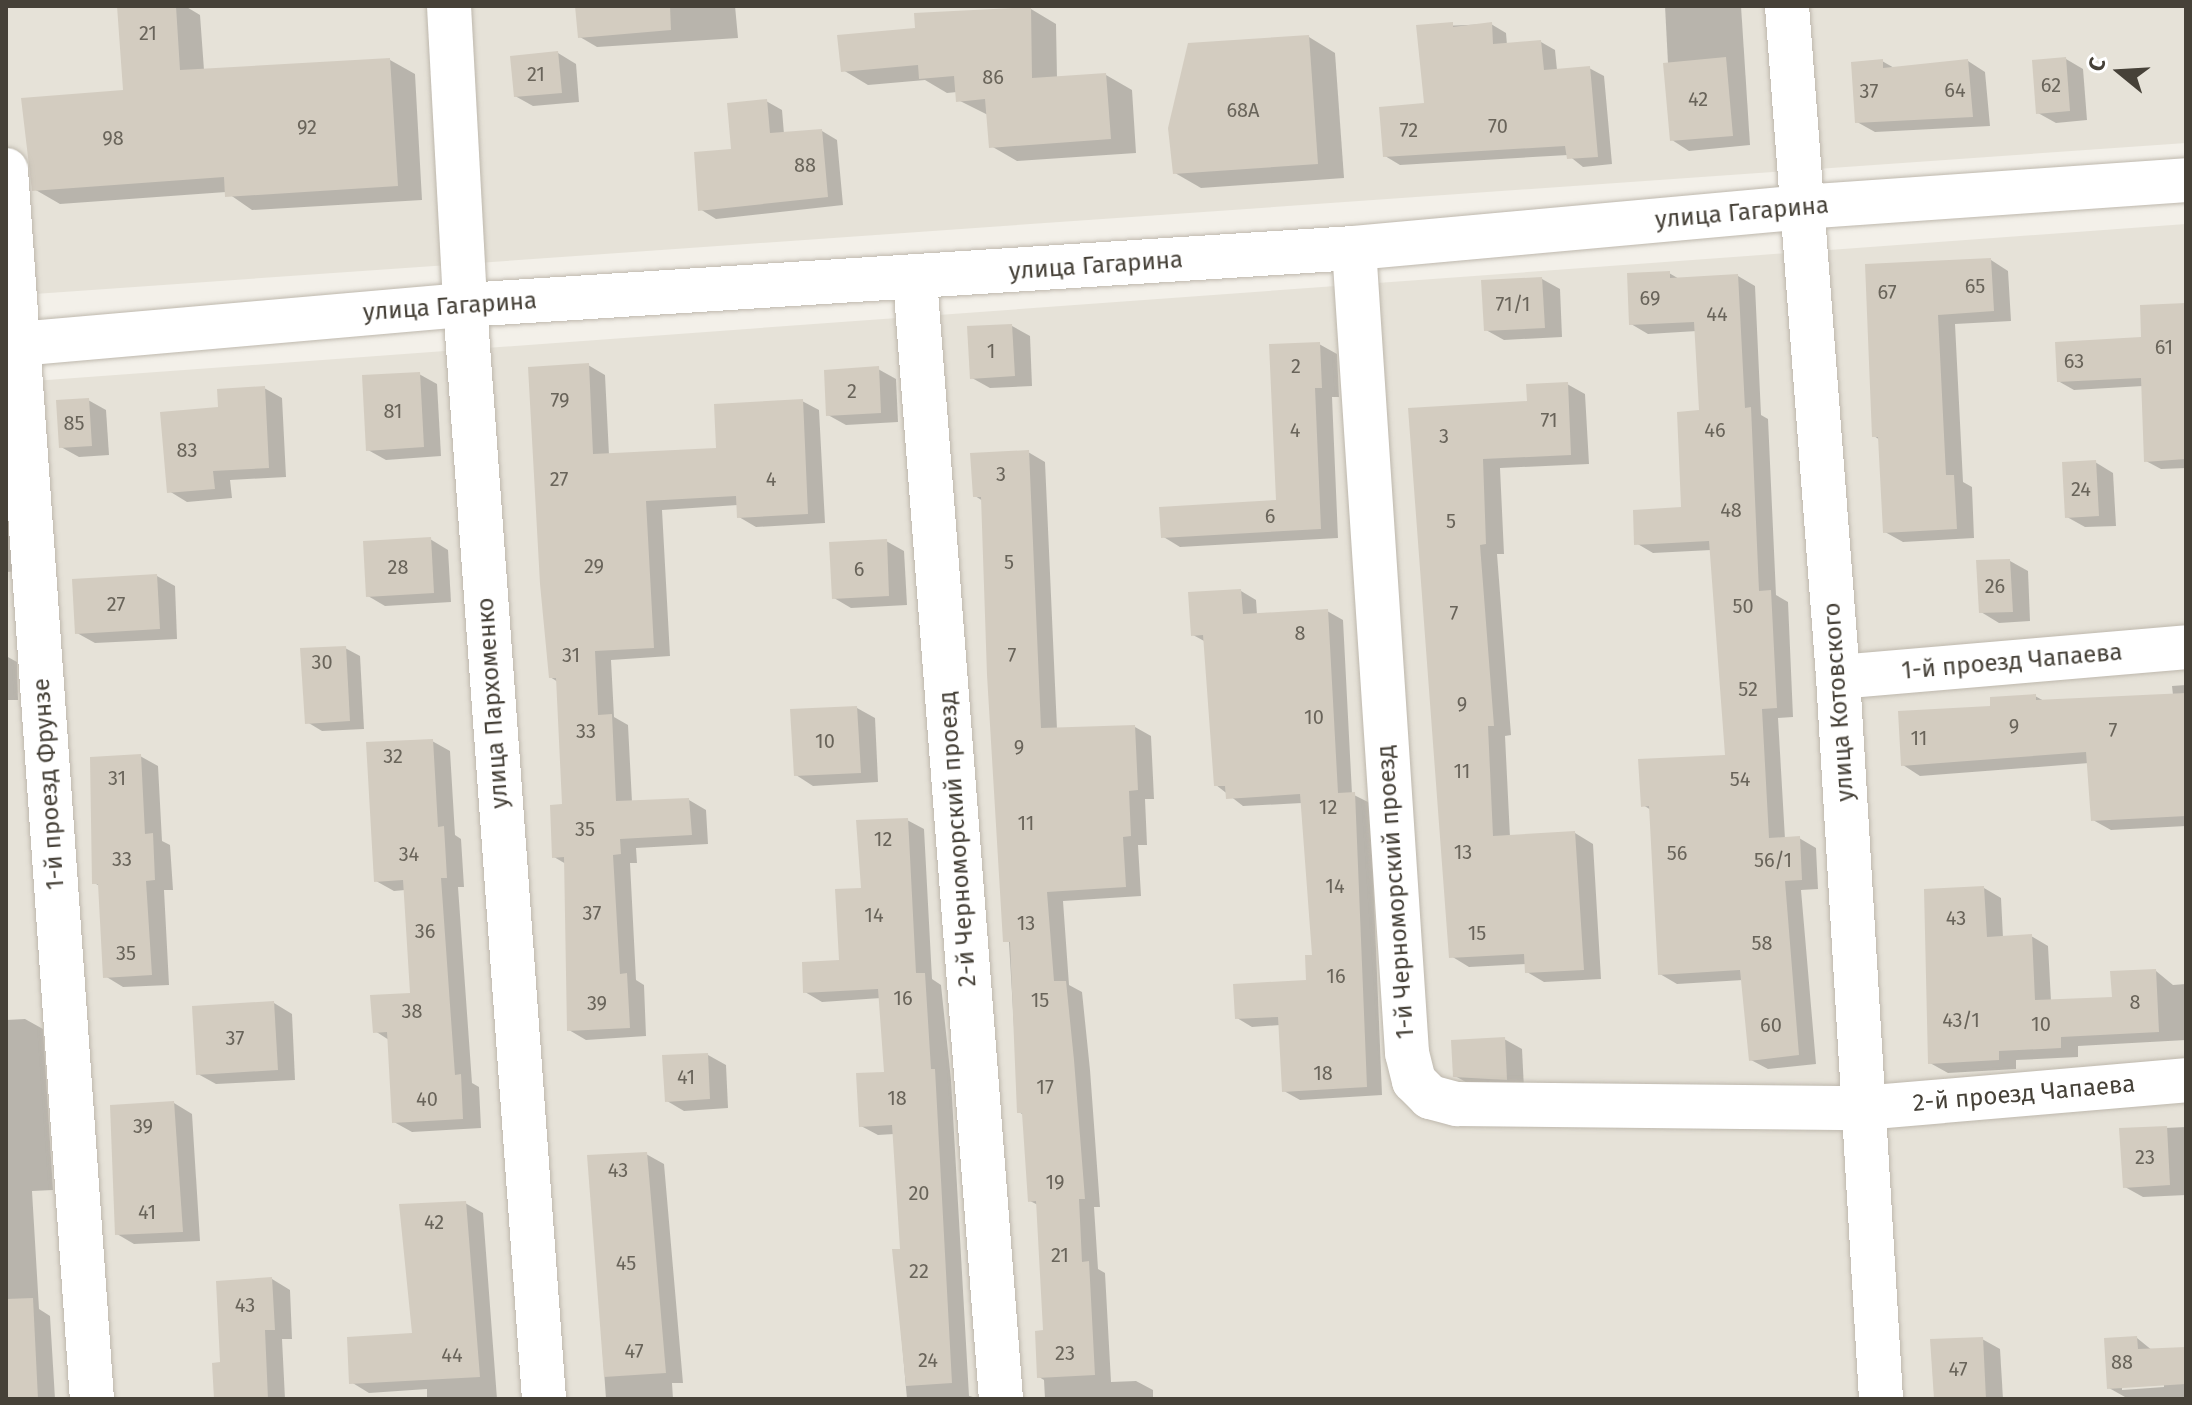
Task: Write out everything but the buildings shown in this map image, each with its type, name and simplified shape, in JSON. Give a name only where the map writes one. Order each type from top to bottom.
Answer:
[{"type":"street","name":"улица Пархоменко","points":[[449,6],[465,305],[544,1399]]},
{"type":"street","name":"улица Котовского","points":[[1787,6],[1838,677],[1881,1399]]},
{"type":"street","name":"1-й проезд Фрунзе","points":[[6,170],[12,344],[92,1399]]},
{"type":"street","name":"улица Гагарина","points":[[12,344],[465,305],[915,279],[1354,248],[1802,207],[2186,180]]},
{"type":"street","name":"1-й Черноморский проезд","points":[[1354,248],[1407,1053],[1414,1081],[1430,1097],[1457,1104],[1862,1108]]},
{"type":"street","name":"2-й Черноморский проезд","points":[[915,279],[1001,1399]]},
{"type":"street","name":"1-й проезд Чапаева","points":[[1838,677],[2186,647]]},
{"type":"street","name":"2-й проезд Чапаева","points":[[1862,1108],[2186,1080]]},
{"type":"shaded area","points":[[6,6],[2186,6],[2186,143],[6,296]]},
{"type":"shaded area","points":[[2186,224],[2186,1399],[6,1399],[6,383]]}]
